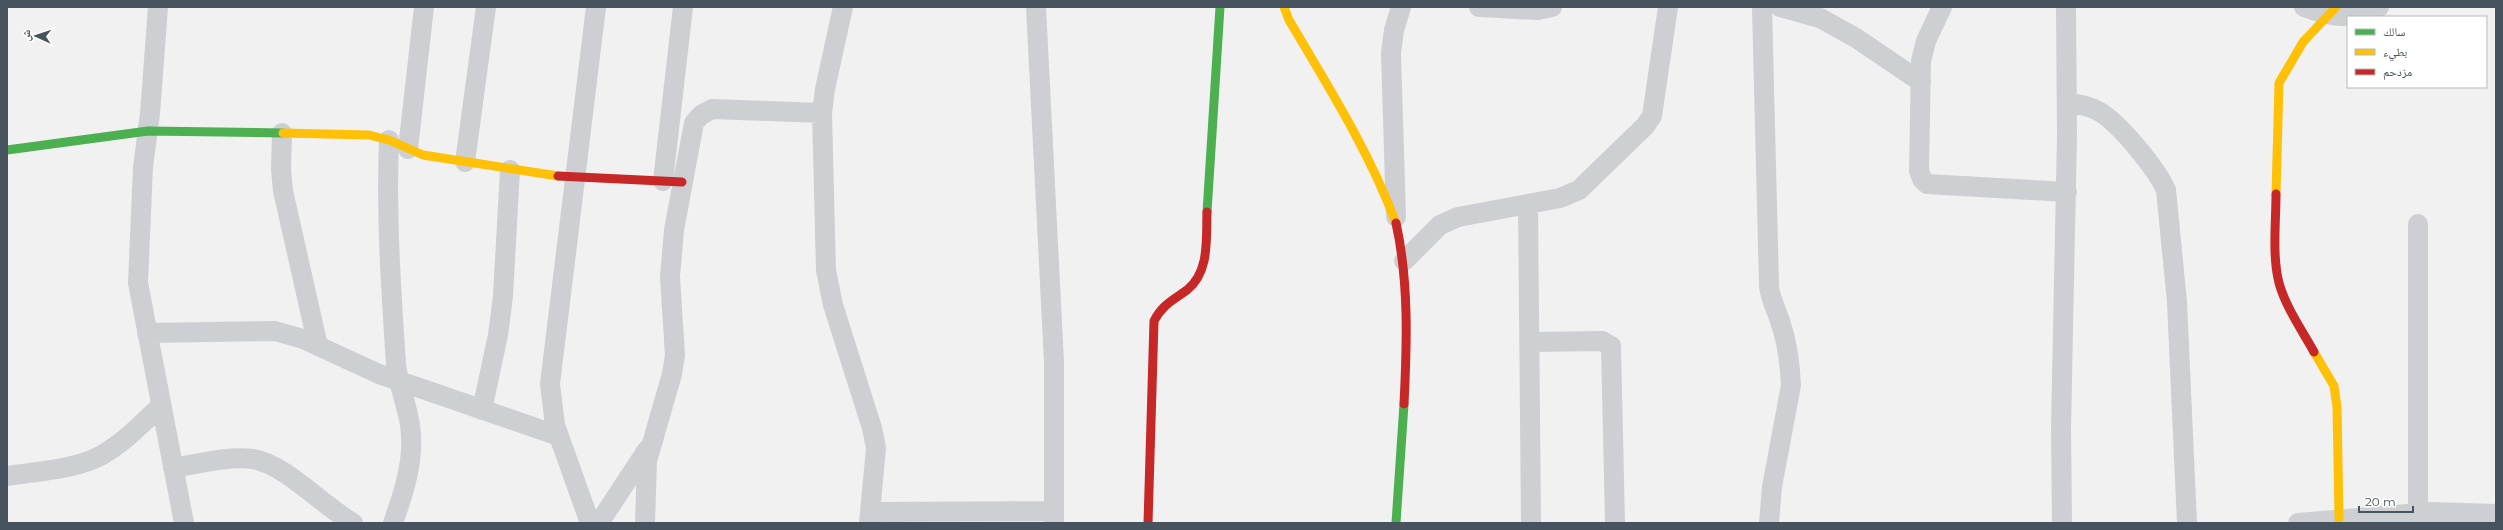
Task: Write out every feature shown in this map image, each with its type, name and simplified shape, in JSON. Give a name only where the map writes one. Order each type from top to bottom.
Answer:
[{"type":"street","points":[[158,7],[148,131],[143,167],[138,283],[146,332],[184,523]]},
{"type":"street","points":[[408,148],[424,7]]},
{"type":"street","points":[[465,162],[486,7]]},
{"type":"street","points":[[590,523],[559,436],[550,401],[550,384],[574,177],[596,7]]},
{"type":"street","points":[[663,181],[683,7]]},
{"type":"street","points":[[843,7],[825,89],[822,112],[826,270],[833,305],[875,442],[870,517],[1054,517],[1053,354],[1036,7]]},
{"type":"street","points":[[1148,523],[1154,321],[1158,310],[1163,304],[1193,284],[1202,268],[1205,251],[1220,7]]},
{"type":"street","points":[[1284,7],[1289,20],[1346,116],[1382,185],[1396,223],[1404,261],[1406,310],[1404,402],[1396,523]]},
{"type":"street","points":[[1396,223],[1391,53],[1394,30],[1401,7]]},
{"type":"street","points":[[1479,7],[1530,10],[1552,7]]},
{"type":"street","points":[[1762,7],[1769,286],[1770,295],[1780,322],[1790,369],[1791,385],[1772,488],[1769,523]]},
{"type":"street","points":[[1780,7],[1820,18],[1856,38],[1921,82]]},
{"type":"street","points":[[1942,7],[1926,41],[1921,61],[1919,171],[1922,179],[1927,184],[2067,192]]},
{"type":"street","points":[[2062,523],[2061,428],[2068,102],[2066,7]]},
{"type":"street","points":[[2304,7],[2331,11],[2349,16],[2364,14],[2379,7]]},
{"type":"street","points":[[1404,261],[1440,226],[1458,217],[1560,198],[1579,190],[1645,126],[1652,116],[1673,8]]},
{"type":"street","points":[[2331,11],[2308,35],[2285,69],[2279,83],[2275,252],[2279,283],[2287,305],[2334,386],[2337,407],[2340,519]]},
{"type":"street","points":[[2068,102],[2100,112],[2112,122],[2158,173],[2166,190],[2177,302],[2186,523]]},
{"type":"street","points":[[645,523],[647,461],[650,446],[672,374],[675,355],[670,276],[682,182],[694,123],[701,115],[712,109],[822,112]]},
{"type":"street","points":[[7,150],[148,131],[369,135],[388,140],[423,155],[510,170],[551,176],[682,182]]},
{"type":"street","points":[[282,133],[281,169],[283,191],[318,346]]},
{"type":"street","points":[[388,140],[388,238],[397,380],[410,424],[412,447],[405,487],[393,523]]},
{"type":"street","points":[[482,410],[498,335],[502,304],[510,170]]},
{"type":"street","points":[[1528,205],[1531,523]]},
{"type":"street","points":[[2418,224],[2418,512]]},
{"type":"street","points":[[146,332],[275,331],[318,346],[397,380],[559,436]]},
{"type":"street","points":[[1530,342],[1602,341],[1611,346],[1615,523]]},
{"type":"street","points":[[7,476],[71,465],[101,455],[123,442],[161,406]]},
{"type":"street","points":[[599,523],[650,446]]},
{"type":"street","points":[[173,468],[236,458],[254,459],[273,466],[353,523]]},
{"type":"street","points":[[2298,523],[2418,512],[2476,518],[2496,514]]},
{"type":"traffic: fast","points":[[1207,212],[1220,7]]},
{"type":"traffic: fast","points":[[7,150],[148,131],[283,133]]},
{"type":"traffic: fast","points":[[1396,523],[1404,404]]},
{"type":"traffic: slow","points":[[1284,7],[1289,20],[1361,145],[1396,223]]},
{"type":"traffic: slow","points":[[2276,194],[2279,83],[2303,42],[2336,7]]},
{"type":"traffic: slow","points":[[283,133],[369,135],[389,140],[423,155],[558,176]]},
{"type":"traffic: slow","points":[[2314,352],[2334,386],[2337,407],[2339,519]]},
{"type":"traffic: jam","points":[[558,176],[682,182]]},
{"type":"traffic: jam","points":[[2276,194],[2275,250],[2279,283],[2290,310],[2314,352]]},
{"type":"traffic: jam","points":[[1148,523],[1154,321],[1164,307],[1187,290],[1200,274],[1205,254],[1207,212]]},
{"type":"traffic: jam","points":[[1396,223],[1405,290],[1406,359],[1404,404]]}]
